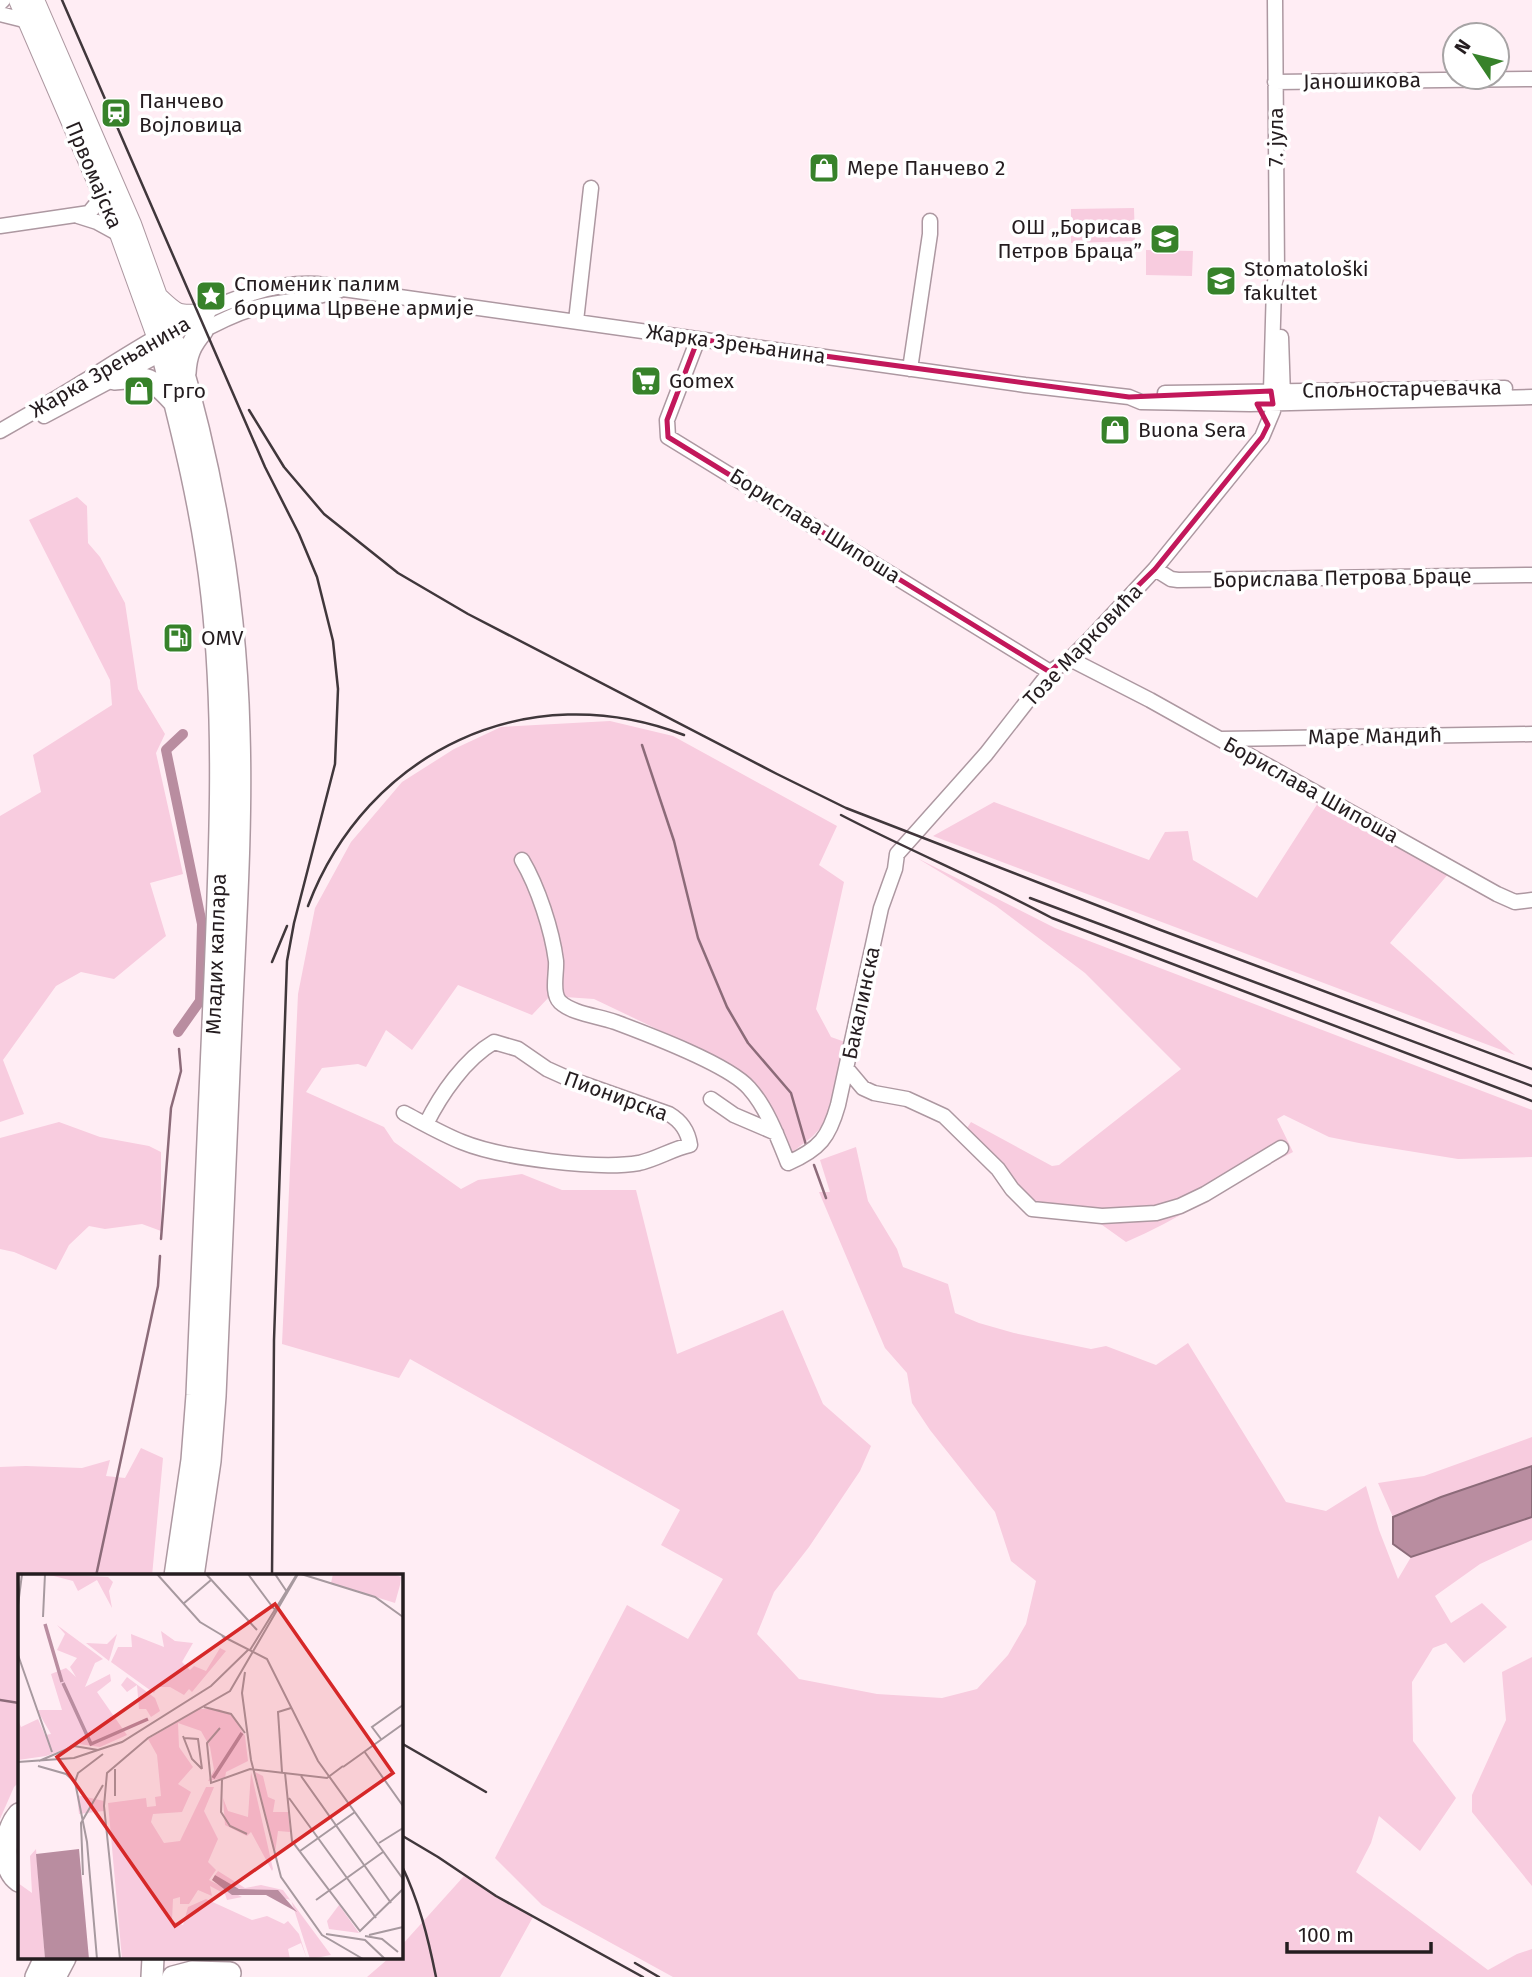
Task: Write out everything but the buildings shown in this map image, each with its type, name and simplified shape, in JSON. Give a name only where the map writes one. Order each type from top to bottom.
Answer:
[{"type":"highway","points":[[185,378],[188,351],[204,322]]},
{"type":"highway","points":[[166,341],[185,378]]},
{"type":"highway","name":"Младих каплара","points":[[166,341],[212,593],[222,758],[197,1395],[191,1473],[175,1570]]},
{"type":"highway","points":[[114,379],[139,377],[151,380],[176,405]]},
{"type":"highway","name":"Младих каплара","points":[[185,378],[221,540],[229,590],[237,687],[239,768],[238,854],[215,1396],[210,1461],[193,1574]]},
{"type":"highway","points":[[11,1879],[2,1848],[8,1827],[18,1815]]},
{"type":"highway","points":[[36,1977],[44,1960]]},
{"type":"highway","points":[[55,1977],[64,1960]]},
{"type":"highway","points":[[199,1960],[234,1975]]},
{"type":"highway","points":[[215,1960],[234,1975]]},
{"type":"highway","points":[[173,1977],[192,1972],[234,1975]]},
{"type":"main road","name":"Првомајска","points":[[19,0],[166,341]]},
{"type":"main road","name":"Првомајска","points":[[35,0],[131,224],[158,296],[166,341]]},
{"type":"main road","points":[[158,296],[178,313],[204,322]]},
{"type":"street","name":"7. јула","points":[[1275,0],[1277,274],[1274,286],[1277,397]]},
{"type":"street","points":[[0,14],[28,21]]},
{"type":"street","name":"Јаношикова","points":[[1275,82],[1532,79]]},
{"type":"street","points":[[576,321],[591,188]]},
{"type":"street","points":[[0,226],[89,213],[101,191]]},
{"type":"street","points":[[77,215],[107,226],[119,234]]},
{"type":"street","points":[[910,369],[930,220]]},
{"type":"street","name":"7. јула","points":[[1277,274],[1280,285],[1282,363],[1277,397]]},
{"type":"street","name":"Жарка Зрењанина","points":[[0,431],[204,322],[260,307],[328,295],[343,289],[1129,397],[1141,402],[1253,404],[1277,397]]},
{"type":"street","name":"Борислава Шипоша","points":[[698,339],[667,421],[668,437],[1050,672]]},
{"type":"street","name":"Жарка Зрењанина","points":[[0,437],[114,379],[166,341]]},
{"type":"street","points":[[1282,363],[1308,390]]},
{"type":"street","name":"Спољностарчевачка","points":[[1277,397],[1308,390],[1532,387]]},
{"type":"street","name":"Жарка Зрењанина","points":[[1129,397],[1140,393],[1277,397]]},
{"type":"street","name":"Спољностарчевачка","points":[[1277,397],[1532,397]]},
{"type":"street","name":"Тозе Марковића","points":[[897,853],[986,754],[1050,672],[1070,659],[1155,569],[1266,429],[1277,424],[1277,397]]},
{"type":"street","points":[[1253,404],[1266,429]]},
{"type":"street","name":"Борислава Петрова Браце","points":[[1155,569],[1178,580],[1532,575]]},
{"type":"street","name":"Борислава Шипоша","points":[[1070,659],[1497,894],[1515,902],[1532,900]]},
{"type":"street","name":"Маре Мандић","points":[[1219,739],[1532,734]]},
{"type":"street","name":"Бакалинска","points":[[897,853],[895,869],[881,908],[847,1069],[863,1088],[874,1093],[907,1099],[944,1116],[998,1169],[1031,1209],[1102,1216],[1156,1213],[1180,1206],[1205,1194],[1282,1148]]},
{"type":"street","points":[[522,860],[537,887],[555,957],[555,991],[558,1001],[615,1022],[732,1074],[755,1095],[776,1133],[788,1163],[803,1157],[821,1143],[833,1123],[847,1069]]},
{"type":"street","name":"Пионирска","points":[[404,1113],[463,1143],[509,1154],[589,1165],[640,1163],[690,1145],[683,1127],[669,1114],[567,1078],[547,1069],[517,1049],[494,1042],[485,1047],[450,1084],[426,1124]]},
{"type":"street","points":[[711,1099],[734,1115],[776,1133]]},
{"type":"highlighted area","points":[[698,339],[1129,397],[1271,391],[1273,404],[1257,404],[1268,425],[1262,437],[1155,569],[1050,672],[668,437],[667,420]]},
{"type":"shaded area","points":[[1134,208],[1135,241],[1071,243],[1071,209]]},
{"type":"shaded area","points":[[1146,250],[1193,251],[1192,276],[1146,275]]},
{"type":"shaded area","points":[[77,497],[87,506],[88,543],[100,557],[125,603],[138,689],[165,734],[156,753],[183,874],[150,883],[166,936],[114,979],[81,972],[56,986],[3,1060],[24,1114],[0,1122],[0,816],[41,792],[33,755],[112,705],[110,680],[29,520]]},
{"type":"shaded area","points":[[610,721],[673,736],[837,826],[819,865],[844,882],[816,1009],[831,1037],[848,1043],[824,1124],[790,1154],[747,1077],[684,1042],[594,999],[550,996],[532,1015],[458,985],[412,1050],[386,1030],[366,1067],[358,1064],[322,1068],[306,1092],[384,1127],[394,1142],[461,1189],[478,1180],[522,1174],[562,1190],[636,1190],[677,1354],[783,1310],[823,1404],[871,1446],[860,1471],[809,1547],[774,1592],[757,1634],[799,1679],[877,1694],[942,1698],[977,1689],[1008,1655],[1026,1624],[1036,1581],[1011,1561],[995,1512],[912,1403],[907,1373],[885,1348],[819,1192],[830,1192],[820,1160],[856,1147],[868,1201],[897,1249],[903,1267],[948,1284],[955,1313],[1014,1333],[1091,1349],[1106,1346],[1156,1365],[1188,1343],[1286,1502],[1326,1511],[1366,1486],[1398,1579],[1411,1557],[1532,1517],[1532,1540],[1480,1564],[1435,1596],[1451,1623],[1482,1603],[1507,1627],[1464,1663],[1446,1643],[1433,1648],[1412,1682],[1413,1741],[1456,1798],[1420,1851],[1379,1816],[1371,1843],[1356,1872],[1488,1970],[1532,1949],[1532,1977],[673,1977],[542,1905],[495,1858],[627,1605],[688,1639],[723,1579],[661,1545],[680,1510],[410,1359],[399,1378],[282,1344],[298,994],[315,908],[351,842],[402,782],[454,749],[501,727]]},
{"type":"shaded area","points":[[994,802],[1149,860],[1165,832],[1188,831],[1193,860],[1257,898],[1318,803],[1449,873],[1390,943],[1515,1055],[933,836]]},
{"type":"shaded area","points":[[917,858],[1055,928],[1532,1110],[1532,1157],[1458,1159],[1359,1143],[1329,1137],[1284,1115],[1277,1119],[1293,1152],[1126,1242],[1091,1217],[1051,1211],[1023,1212],[1002,1181],[960,1139],[971,1122],[1052,1166],[1059,1165],[1181,1069],[1085,973],[996,906]]},
{"type":"shaded area","points":[[59,1122],[100,1137],[149,1146],[161,1152],[161,1231],[142,1224],[105,1229],[89,1226],[69,1245],[56,1270],[14,1252],[0,1249],[0,1138]]},
{"type":"shaded area","points":[[1532,1437],[1532,1466],[1441,1497],[1393,1517],[1378,1483],[1424,1476]]},
{"type":"shaded area","points":[[141,1448],[163,1458],[152,1574],[18,1574],[18,1783],[0,1819],[0,1467],[82,1468],[110,1460],[106,1476],[125,1478]]},
{"type":"shaded area","points":[[1532,1466],[1532,1517],[1411,1557],[1393,1544],[1393,1517],[1441,1497]]},
{"type":"shaded area","points":[[1532,1657],[1532,1886],[1472,1812],[1472,1795],[1506,1720],[1502,1672]]},
{"type":"shaded area","points":[[464,1876],[533,1917],[500,1977],[367,1977],[387,1960],[402,1960],[402,1945]]},
{"type":"waterway","points":[[178,1032],[200,1001],[202,924],[166,750],[183,734]]},
{"type":"waterway","points":[[642,745],[674,841],[698,938],[727,1007],[748,1043],[791,1093],[806,1145]]},
{"type":"waterway","points":[[161,1239],[171,1108],[181,1071],[179,1049]]},
{"type":"waterway","points":[[814,1165],[826,1198]]},
{"type":"waterway","points":[[96,1574],[158,1286],[160,1256]]},
{"type":"waterway","points":[[0,1700],[18,1703]]},
{"type":"railway","points":[[62,0],[265,467],[299,534],[317,577],[333,641],[338,689],[335,764],[294,923],[287,961],[274,1340],[272,1574]]},
{"type":"railway","points":[[249,410],[284,467],[324,514],[398,573],[468,614],[777,774],[846,808],[1158,929],[1532,1069]]},
{"type":"railway","points":[[308,906],[335,852],[370,805],[412,768],[460,740],[512,722],[568,715],[625,719],[684,735]]},
{"type":"railway","points":[[841,815],[1052,918],[1532,1101]]},
{"type":"railway","points":[[1030,898],[1532,1086]]},
{"type":"railway","points":[[272,962],[287,926]]},
{"type":"railway","points":[[402,1744],[486,1792]]},
{"type":"railway","points":[[402,1836],[496,1896],[643,1977]]},
{"type":"railway","points":[[402,1866],[422,1919],[436,1977]]},
{"type":"railway","points":[[635,1963],[659,1977]]},
{"type":"place","name":"Панчево Војловица","points":[[116,113]]},
{"type":"place","name":"Мере Панчево 2","points":[[824,168]]},
{"type":"place","name":"ОШ „Борисав Петров Браца”","points":[[1165,239]]},
{"type":"place","name":"Stomatološki fakultet","points":[[1221,281]]},
{"type":"place","name":"Споменик палим борцима Црвене армије","points":[[211,296]]},
{"type":"place","name":"Gomex","points":[[646,381]]},
{"type":"place","name":"Грго","points":[[139,391]]},
{"type":"place","name":"Buona Sera","points":[[1115,430]]},
{"type":"place","name":"OMV","points":[[178,638]]}]
